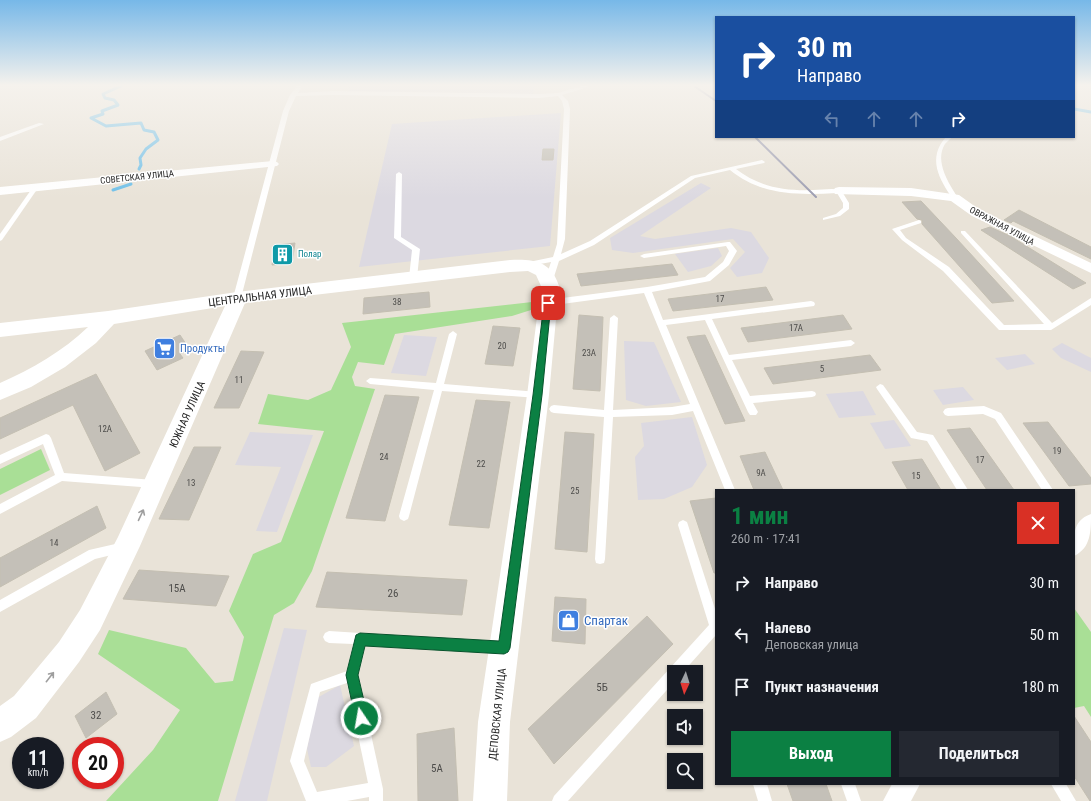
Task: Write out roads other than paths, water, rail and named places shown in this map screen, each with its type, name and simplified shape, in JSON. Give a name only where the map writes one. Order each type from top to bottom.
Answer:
[{"type":"street","name":"СОВЕТСКАЯ УЛИЦА","points":[[0,191],[273,164]]},
{"type":"street","name":"ОВРАЖНАЯ УЛИЦА","points":[[839,191],[911,192],[955,198],[976,213],[1091,269]]},
{"type":"street","name":"ЦЕНТРАЛЬНАЯ УЛИЦА","points":[[0,330],[108,318],[237,298],[521,266],[538,268],[551,281]]},
{"type":"street","name":"ДЕПОВСКАЯ УЛИЦА","points":[[490,801],[494,722],[504,648],[546,402],[551,281]]},
{"type":"street","name":"ЮЖНАЯ УЛИЦА","points":[[0,726],[25,707],[69,652],[90,620],[127,546],[234,310],[237,298]]},
{"type":"street","points":[[0,392],[40,372],[78,348],[108,318]]},
{"type":"street","points":[[896,801],[906,785]]},
{"type":"lane","name":"ЮЖНАЯ УЛИЦА","points":[[237,298],[283,123]]},
{"type":"lane","points":[[551,281],[561,239],[566,123]]},
{"type":"lane","points":[[0,139],[41,124]]},
{"type":"lane","points":[[948,138],[941,146],[938,163],[941,176],[955,198]]},
{"type":"lane","points":[[551,281],[592,243],[693,177],[762,162]]},
{"type":"lane","points":[[731,168],[746,181],[769,188],[794,192],[839,191],[846,202],[846,209],[838,215],[826,219]]},
{"type":"lane","points":[[399,174],[397,238],[416,249],[413,278]]},
{"type":"lane","points":[[0,239],[35,188]]},
{"type":"lane","points":[[919,222],[895,229],[904,239],[946,269],[1002,328],[1051,327],[1091,301]]},
{"type":"lane","points":[[963,232],[1051,327]]},
{"type":"lane","points":[[551,281],[647,290],[707,279],[726,263],[732,251],[728,244],[644,256]]},
{"type":"lane","points":[[647,290],[730,489]]},
{"type":"lane","points":[[661,323],[811,304]]},
{"type":"lane","points":[[707,317],[752,412]]},
{"type":"lane","points":[[600,558],[614,318]]},
{"type":"lane","points":[[404,516],[453,334]]},
{"type":"lane","points":[[727,358],[851,343]]},
{"type":"lane","points":[[370,381],[439,387],[546,402],[608,414],[672,411],[696,407]]},
{"type":"lane","points":[[880,386],[914,435],[930,438],[962,489]]},
{"type":"lane","points":[[747,400],[812,394]]},
{"type":"lane","points":[[948,412],[984,410],[998,416],[1047,489]]},
{"type":"lane","points":[[0,460],[46,438],[61,478]]},
{"type":"lane","points":[[0,509],[61,478],[155,484]]},
{"type":"lane","points":[[683,525],[715,624]]},
{"type":"lane","points":[[0,606],[93,554],[127,546]]},
{"type":"lane","points":[[682,665],[715,628]]},
{"type":"lane","points":[[329,637],[504,648]]},
{"type":"lane","points":[[352,675],[315,688],[297,761],[313,800],[376,795],[352,675],[360,639]]},
{"type":"lane","points":[[559,801],[667,682]]},
{"type":"lane","points":[[760,785],[765,801]]},
{"type":"lane","points":[[848,785],[854,801]]},
{"type":"lane","points":[[1059,785],[1069,801]]},
{"type":"waterway","points":[[101,123],[106,126],[137,123]]},
{"type":"waterway","points":[[139,169],[141,165],[140,158],[146,149],[158,140],[154,132],[144,130],[141,123]]},
{"type":"waterway","points":[[113,190],[131,184]]},
{"type":"railway","points":[[756,138],[816,197]]},
{"type":"place","name":"Полар","points":[[283,254]]},
{"type":"place","name":"Продукты","points":[[164,348]]},
{"type":"place","name":"Спартак","points":[[569,620]]}]
